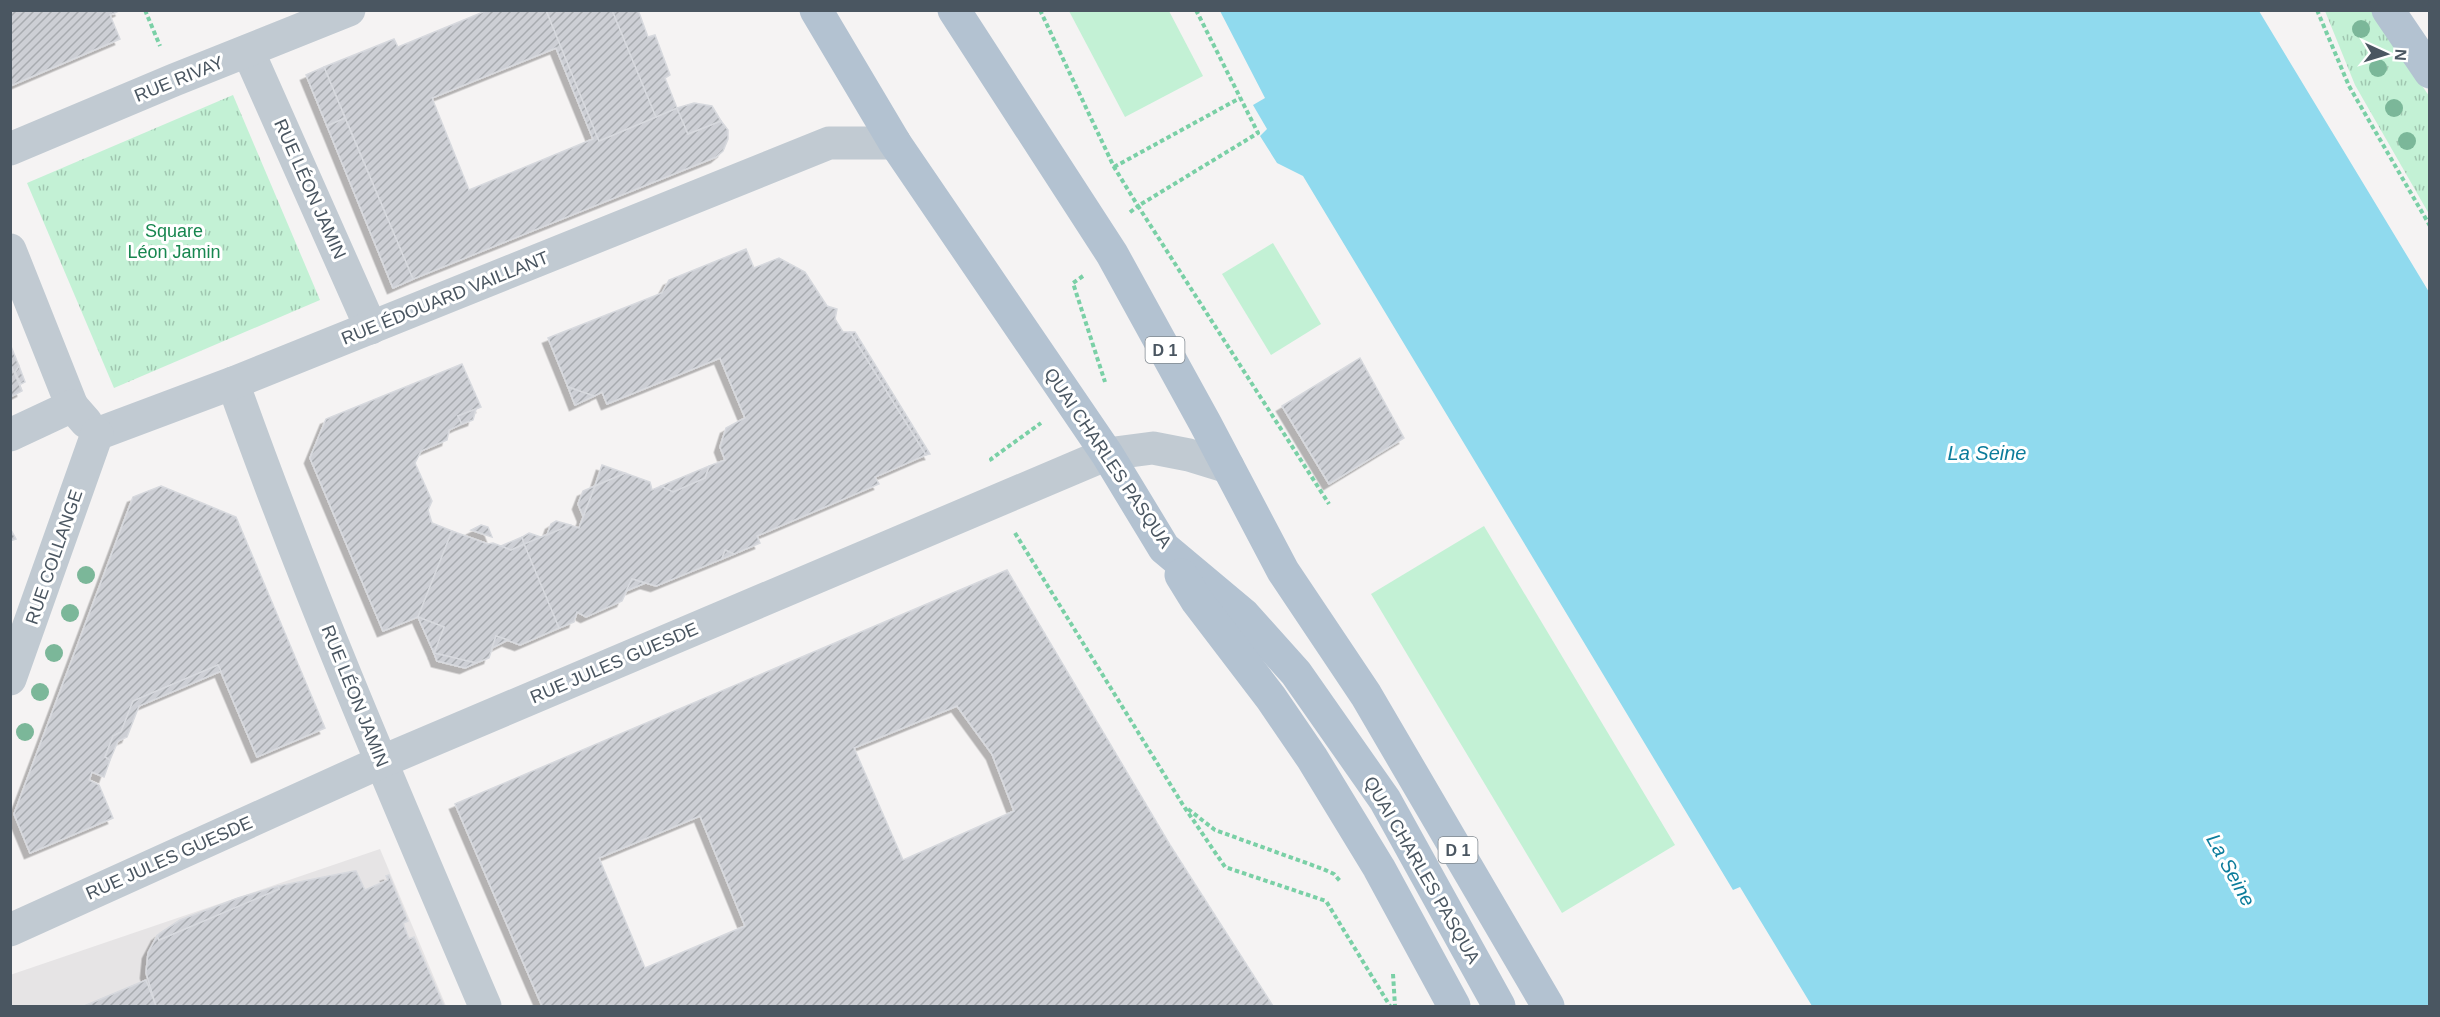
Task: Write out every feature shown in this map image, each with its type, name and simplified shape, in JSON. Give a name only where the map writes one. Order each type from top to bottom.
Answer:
[{"type":"main road","name":"QUAI CHARLES PASQUA","points":[[816,10],[895,143],[1107,454],[1164,548],[1244,615],[1296,673],[1385,800],[1499,1006]]},
{"type":"main road","name":"D 1","points":[[954,10],[1112,254],[1283,571],[1366,695],[1548,1006]]},
{"type":"main road","points":[[2388,10],[2430,72]]},
{"type":"main road","name":"D 1","points":[[1164,548],[1197,601],[1271,698],[1312,758],[1379,868],[1454,1006]]},
{"type":"street","name":"RUE RIVAY","points":[[10,149],[349,10]]},
{"type":"street","name":"RUE LÉON JAMIN","points":[[248,51],[371,327]]},
{"type":"street","name":"RUE ÉDOUARD VAILLANT","points":[[97,434],[233,383],[829,143],[895,143]]},
{"type":"street","points":[[10,250],[72,406],[97,434]]},
{"type":"street","name":"RUE LÉON JAMIN","points":[[233,383],[264,470],[381,762],[485,1006]]},
{"type":"street","points":[[10,435],[72,406]]},
{"type":"street","name":"RUE COLLANGE","points":[[10,679],[97,434]]},
{"type":"street","name":"RUE JULES GUESDE","points":[[10,930],[381,762],[1107,454],[1153,448],[1190,455],[1228,467]]},
{"type":"path","points":[[1040,10],[1114,167],[1329,504]]},
{"type":"path","points":[[1099,234],[1138,206],[1258,133],[1196,10]]},
{"type":"path","points":[[2317,10],[2349,86],[2430,226]]},
{"type":"path","points":[[1114,167],[1240,98]]},
{"type":"path","points":[[996,502],[1183,805],[1225,867],[1326,901],[1390,1006]]},
{"type":"path","points":[[1183,805],[1215,830],[1323,869],[1334,874],[1343,884]]},
{"type":"path","points":[[1393,965],[1395,1006]]},
{"type":"shaded area","points":[[380,849],[446,1006],[11,1006],[10,975]]},
{"type":"green space","points":[[1069,11],[1169,11],[1203,76],[1125,117]]},
{"type":"green space","points":[[2325,11],[2372,11],[2429,96],[2429,214],[2355,85]]},
{"type":"green space","name":"Square Léon Jamin","points":[[233,95],[320,300],[114,388],[27,183]]},
{"type":"green space","points":[[1273,243],[1321,324],[1271,355],[1222,274]]},
{"type":"green space","points":[[1484,526],[1675,845],[1562,913],[1371,594]]},
{"type":"water","name":"La Seine","points":[[1220,11],[2259,11],[2429,292],[2429,1006],[1812,1006],[1740,887],[1733,890],[1303,176],[1277,163],[1260,136],[1267,129],[1253,105],[1265,98]]},
{"type":"building","points":[[10,10],[121,10],[110,15],[120,39],[10,86]]},
{"type":"building","points":[[488,10],[546,10],[599,141],[677,108],[688,134],[721,121],[728,130],[728,139],[723,151],[716,157],[413,279],[324,67],[394,39],[398,47]],"holes":[[[556,48],[593,139],[469,190],[432,98]]]},
{"type":"building","points":[[546,10],[612,10],[656,117],[599,141]]},
{"type":"building","points":[[612,10],[638,10],[648,37],[655,35],[670,75],[665,78],[677,108],[656,117]]},
{"type":"building","points":[[324,67],[345,118],[327,126],[306,75]]},
{"type":"building","points":[[694,103],[712,106],[721,121],[688,134],[677,108]]},
{"type":"building","points":[[345,118],[413,279],[393,288],[327,126]]},
{"type":"building","points":[[746,249],[754,268],[779,258],[805,272],[827,306],[837,309],[835,319],[843,332],[850,332],[926,455],[875,477],[879,484],[757,536],[760,543],[734,554],[725,550],[722,559],[656,586],[632,579],[622,601],[586,617],[577,612],[574,622],[559,628],[524,544],[570,525],[579,528],[595,486],[625,473],[650,482],[652,490],[661,486],[673,492],[705,478],[709,466],[725,460],[720,447],[726,428],[745,418],[720,358],[607,404],[602,392],[594,396],[568,387],[548,338],[662,293],[669,280]]},
{"type":"building","points":[[850,332],[855,332],[930,454],[926,455]]},
{"type":"building","points":[[10,344],[19,366],[15,372],[22,391],[10,363]]},
{"type":"building","points":[[1360,358],[1404,438],[1329,484],[1282,406]]},
{"type":"building","points":[[10,363],[22,391],[10,397]]},
{"type":"building","points":[[462,364],[481,407],[458,416],[462,424],[449,430],[447,440],[421,451],[415,463],[432,501],[428,510],[432,523],[452,531],[418,617],[383,631],[310,458],[326,419]]},
{"type":"building","points":[[19,366],[25,382],[21,384],[15,372]]},
{"type":"building","points":[[568,387],[594,396],[575,405]]},
{"type":"building","points":[[476,409],[473,420],[462,424],[458,416]]},
{"type":"building","points":[[602,465],[625,473],[595,486]]},
{"type":"building","points":[[709,466],[705,478],[673,492],[661,486]]},
{"type":"building","points":[[161,486],[236,517],[325,728],[257,757],[218,665],[133,701],[121,732],[113,736],[105,757],[110,760],[104,777],[92,772],[89,780],[99,785],[113,818],[30,853],[14,814],[133,497]]},
{"type":"building","points":[[595,486],[583,516],[578,504],[583,491]]},
{"type":"building","points":[[556,521],[570,525],[547,535],[551,524]]},
{"type":"building","points":[[481,525],[488,527],[492,537],[471,530]]},
{"type":"building","points":[[10,528],[16,539],[10,541]]},
{"type":"building","points":[[452,531],[511,550],[524,544],[559,628],[520,645],[496,636],[489,658],[476,663],[434,653],[444,627],[418,617]]},
{"type":"building","points":[[529,533],[541,537],[524,544],[522,537]]},
{"type":"building","points":[[522,537],[524,544],[511,550],[501,546]]},
{"type":"building","points":[[725,550],[734,554],[722,559]]},
{"type":"building","points":[[1007,570],[1170,845],[1273,1006],[542,1006],[455,804]],"holes":[[[957,706],[992,754],[1014,811],[903,860],[854,748]],[[700,816],[745,926],[645,968],[599,858]]]},
{"type":"building","points":[[632,579],[645,583],[626,591]]},
{"type":"building","points":[[418,617],[444,627],[434,653]]},
{"type":"building","points":[[496,636],[508,640],[492,648]]},
{"type":"building","points":[[434,653],[476,663],[465,668],[437,661]]},
{"type":"building","points":[[218,665],[221,671],[139,706],[127,737],[118,741],[110,760],[105,757],[113,736],[121,732],[133,701]]},
{"type":"building","points":[[356,871],[365,890],[388,880],[386,876],[389,875],[408,921],[403,923],[409,939],[414,937],[444,1006],[156,1006],[146,973],[148,953],[157,936],[159,940],[279,889],[278,886]]},
{"type":"building","points":[[278,886],[279,889],[159,940],[157,936],[180,920]]},
{"type":"building","points":[[146,980],[156,1006],[84,1006]]}]
